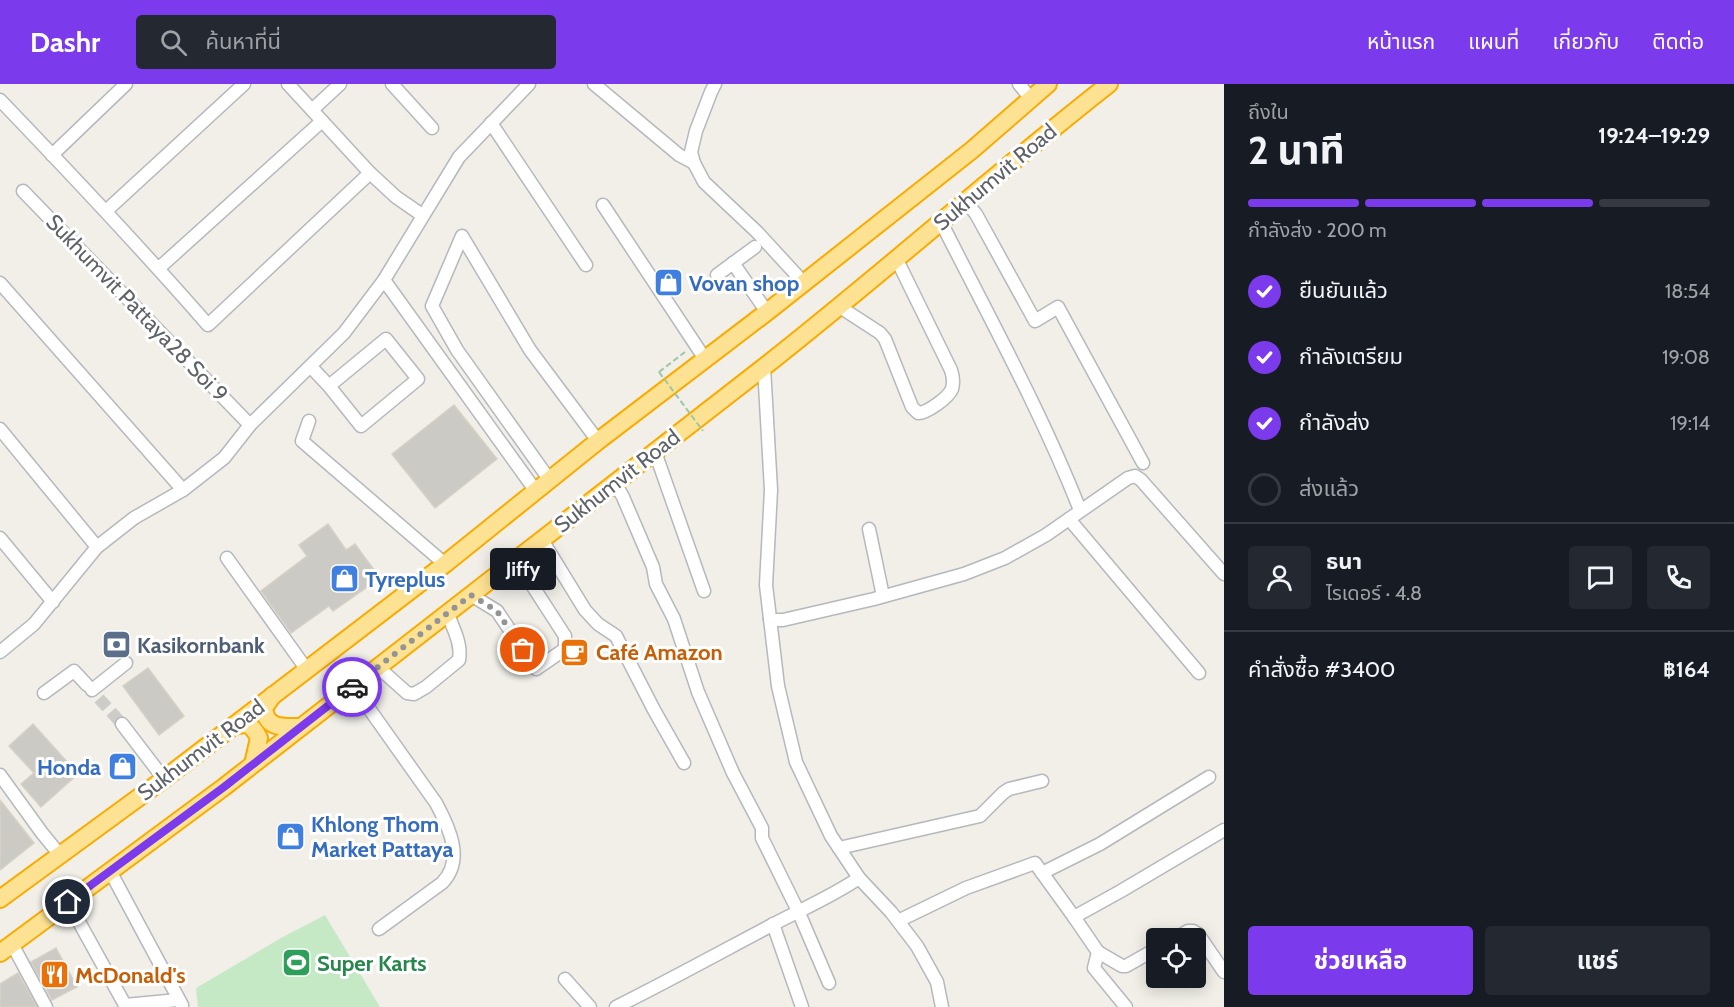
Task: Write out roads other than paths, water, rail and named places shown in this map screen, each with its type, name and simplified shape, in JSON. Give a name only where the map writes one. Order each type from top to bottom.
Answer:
[{"type":"highway","name":"Sukhumvit Road","points":[[0,898],[164,779],[445,564],[549,479],[767,312],[972,150],[1048,84]]},
{"type":"highway","name":"Sukhumvit Road","points":[[6,949],[253,764],[764,367],[840,307],[1108,84]]},
{"type":"highway","points":[[274,694],[264,708],[268,722],[274,726],[300,727]]},
{"type":"highway","points":[[228,729],[242,723],[255,730],[259,738],[253,764]]},
{"type":"street","points":[[52,155],[126,84]]},
{"type":"street","points":[[106,211],[244,84]]},
{"type":"street","points":[[288,84],[370,173],[396,197],[422,215]]},
{"type":"street","points":[[312,110],[340,84]]},
{"type":"street","points":[[392,84],[432,128]]},
{"type":"street","points":[[0,652],[34,624],[97,547],[134,518],[183,490],[224,458],[250,424],[344,333],[384,280],[459,157],[529,84]]},
{"type":"street","points":[[594,84],[679,155],[694,163]]},
{"type":"street","points":[[716,84],[696,131],[692,152],[694,163],[704,182],[757,232],[803,282]]},
{"type":"street","points":[[1020,84],[1031,99]]},
{"type":"street","points":[[0,100],[159,268],[208,325],[370,173]]},
{"type":"street","points":[[159,268],[322,121]]},
{"type":"street","points":[[491,123],[586,265]]},
{"type":"street","name":"Sukhumvit Pattaya28 Soi 9","points":[[24,192],[250,424]]},
{"type":"street","points":[[966,202],[976,214],[1035,321],[1058,308],[1143,463]]},
{"type":"street","points":[[603,205],[705,359]]},
{"type":"street","points":[[941,222],[1031,399],[1060,460],[1080,510]]},
{"type":"street","points":[[549,479],[457,350],[432,306],[462,236],[530,350],[598,441]]},
{"type":"street","points":[[717,274],[754,247]]},
{"type":"street","points":[[840,307],[880,333],[885,339],[912,407],[918,413],[924,413],[948,395],[953,387],[951,370],[897,260]]},
{"type":"street","points":[[733,263],[767,312]]},
{"type":"street","points":[[384,280],[535,490]]},
{"type":"street","points":[[0,283],[183,490]]},
{"type":"street","points":[[311,367],[361,426],[418,380],[386,339],[329,386]]},
{"type":"street","points":[[764,367],[771,490],[766,585],[778,686],[796,762],[831,836],[859,878],[917,946],[937,982],[942,1007]]},
{"type":"street","points":[[309,421],[302,441],[445,564]]},
{"type":"street","points":[[0,429],[97,547]]},
{"type":"street","points":[[655,452],[705,591]]},
{"type":"street","points":[[770,621],[783,620],[883,596],[964,574],[1005,558],[1047,535],[1080,510],[1128,478],[1135,476],[1224,574]]},
{"type":"street","points":[[615,483],[653,567],[656,584],[674,619],[699,692],[733,772],[762,828],[762,838],[799,913],[829,983]]},
{"type":"street","points":[[1069,519],[1199,673]]},
{"type":"street","points":[[868,530],[883,596]]},
{"type":"street","points":[[0,538],[53,602]]},
{"type":"street","points":[[542,540],[585,610],[598,624],[616,636],[684,763]]},
{"type":"street","points":[[471,595],[497,611],[536,669],[565,649],[565,636],[532,585],[520,557]]},
{"type":"street","points":[[227,558],[307,670]]},
{"type":"street","points":[[378,667],[407,693],[414,694],[426,687],[459,660],[459,643],[448,614]]},
{"type":"street","points":[[44,693],[74,670],[90,687],[126,663]]},
{"type":"street","points":[[352,686],[436,803],[445,820],[454,853],[449,875],[442,883],[379,929]]},
{"type":"street","points":[[122,724],[164,779]]},
{"type":"street","points":[[0,775],[60,855]]},
{"type":"street","points":[[1042,873],[1100,844],[1209,777]]},
{"type":"street","points":[[839,848],[980,816],[1009,789],[1042,781]]},
{"type":"street","points":[[1074,917],[1224,830]]},
{"type":"street","points":[[898,921],[966,888],[1035,863],[1098,952],[1122,966],[1146,955]]},
{"type":"street","points":[[68,902],[125,1005],[181,1004],[111,872]]},
{"type":"street","points":[[616,1007],[773,924],[799,913],[859,878]]},
{"type":"street","points":[[773,924],[802,1007]]},
{"type":"street","points":[[1206,946],[1224,972]]},
{"type":"street","points":[[6,949],[46,1007]]},
{"type":"street","points":[[1098,952],[1094,968],[1126,1007]]},
{"type":"street","points":[[565,979],[590,1007]]},
{"type":"tunnel","points":[[87,685],[122,724]]},
{"type":"place","name":"Vovan shop","points":[[668,283]]},
{"type":"place","name":"Tyreplus","points":[[344,579]]},
{"type":"place","name":"Kasikornbank","points":[[116,645]]},
{"type":"place","name":"Jiffy","points":[[523,650]]},
{"type":"place","name":"Café Amazon","points":[[575,652]]},
{"type":"place","name":"Honda","points":[[122,767]]},
{"type":"place","name":"Khlong Thom Market Pattaya","points":[[290,837]]},
{"type":"place","name":"Super Karts","points":[[296,963]]},
{"type":"place","name":"McDonald's","points":[[54,975]]}]
